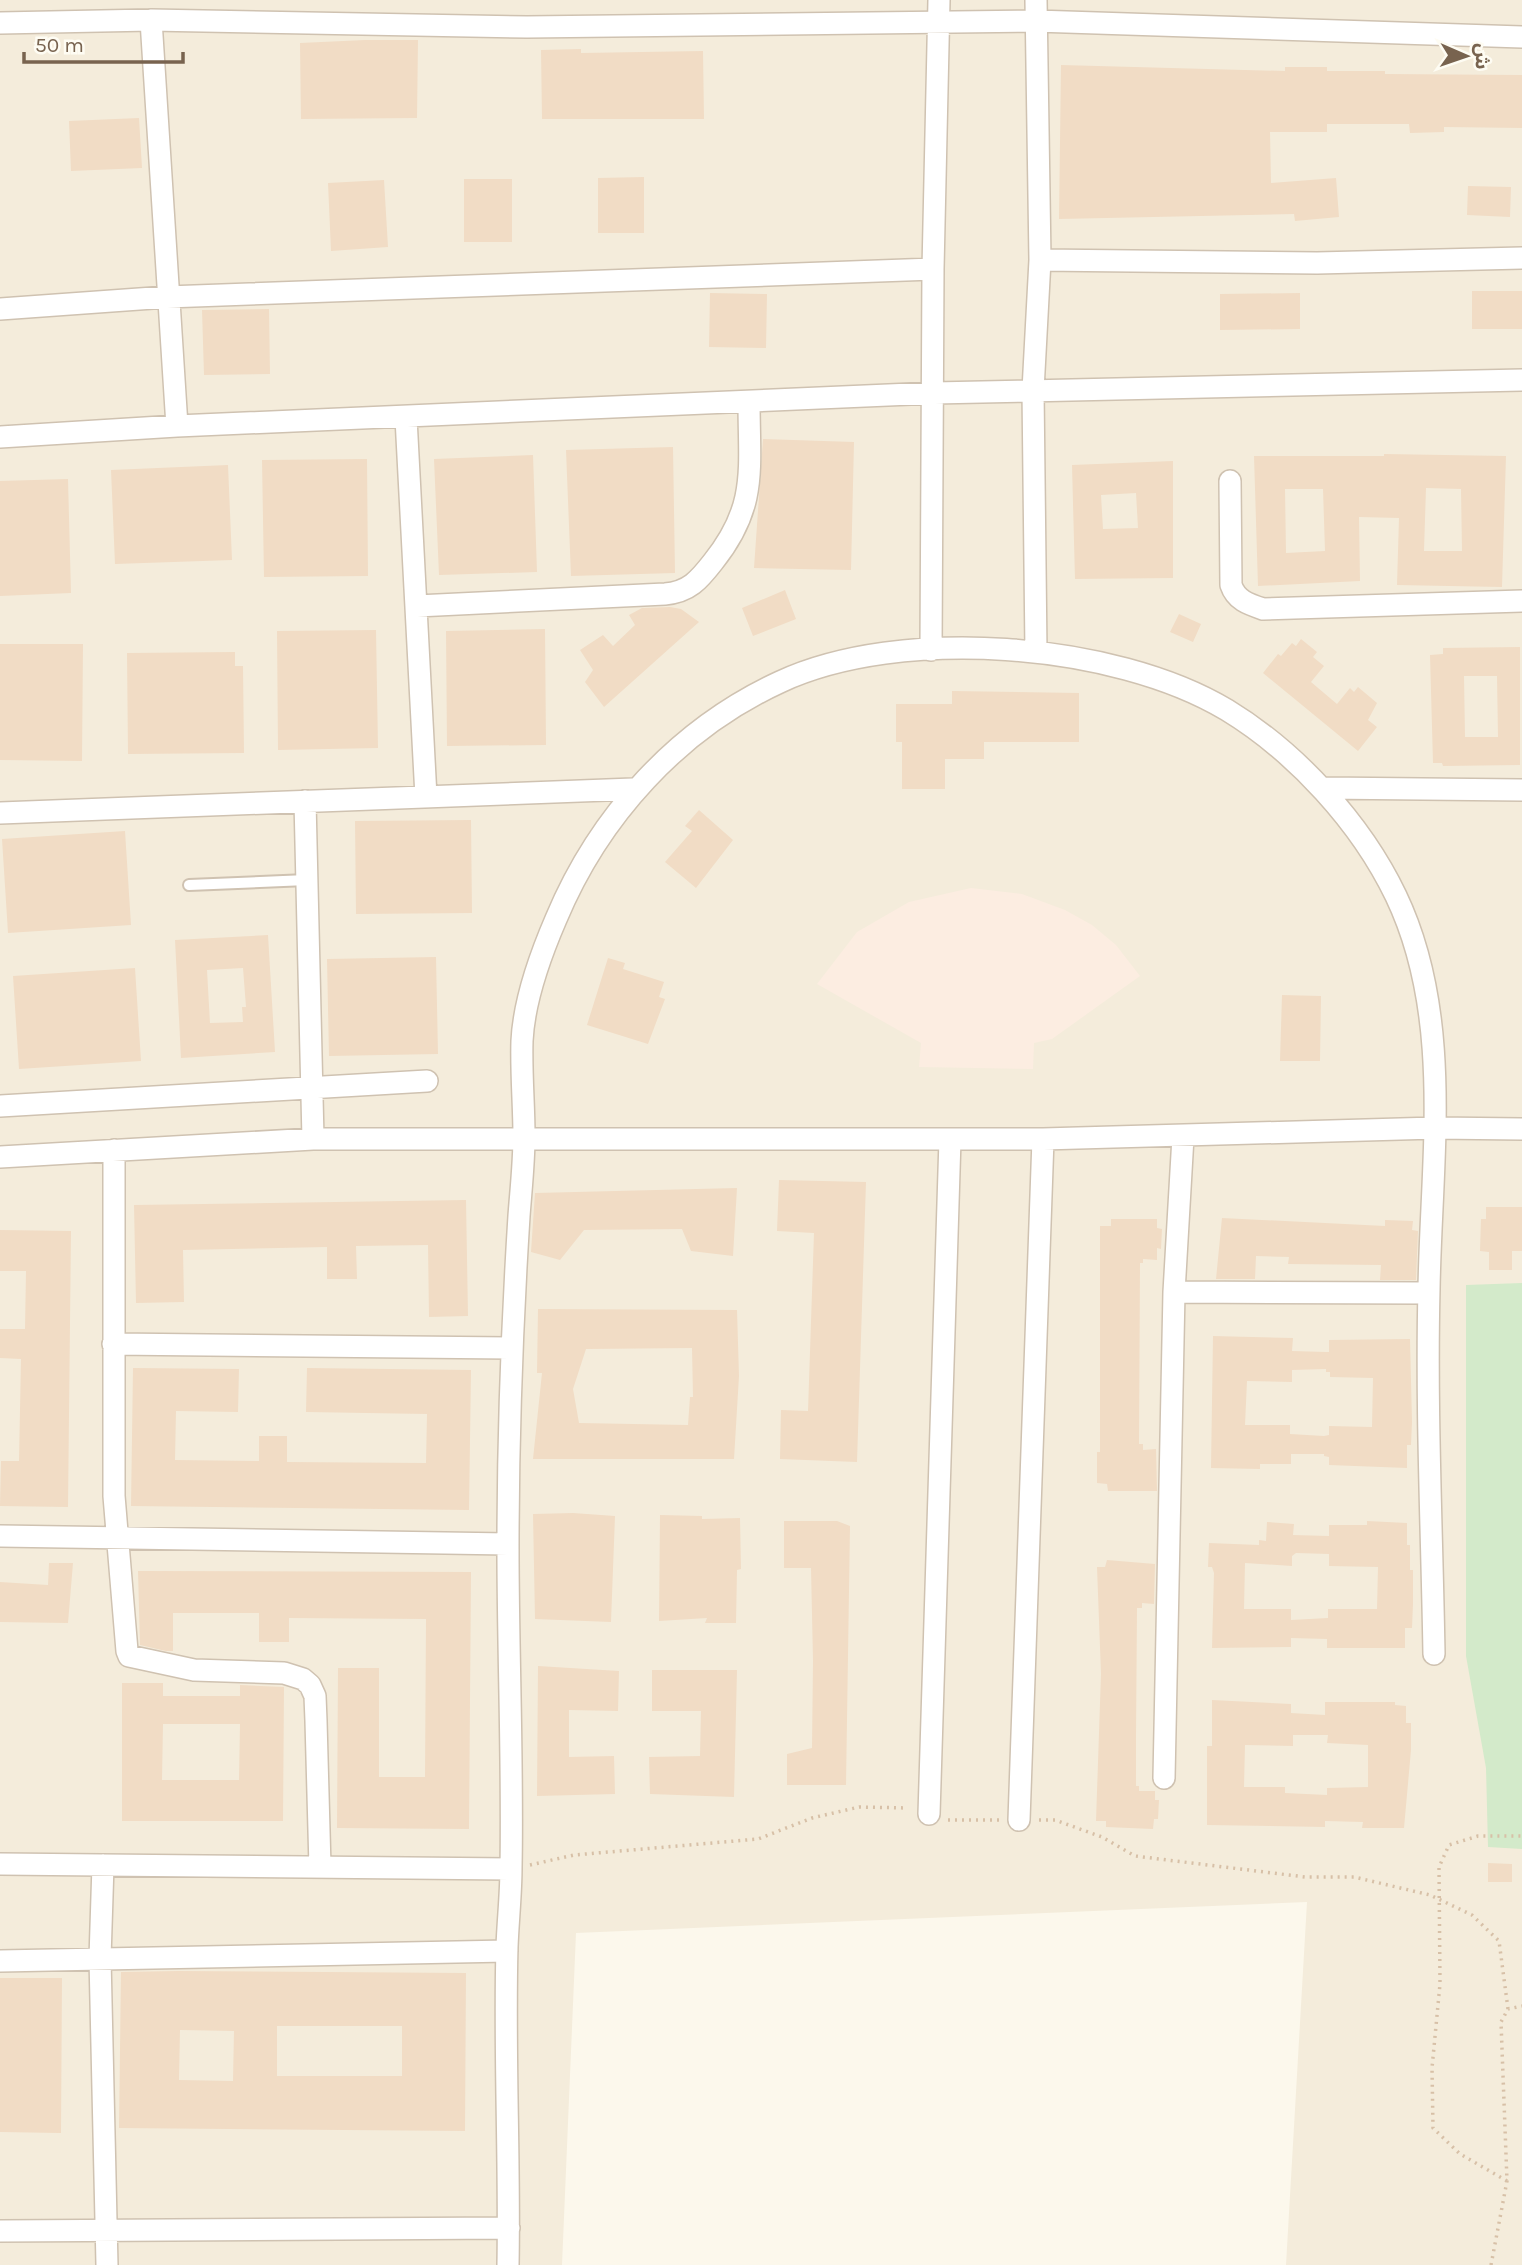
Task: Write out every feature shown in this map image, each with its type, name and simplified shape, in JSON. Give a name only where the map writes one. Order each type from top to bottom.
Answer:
[{"type":"street","points":[[931,650],[933,269],[939,0]]},
{"type":"street","points":[[1036,10],[1040,260],[1033,390],[1036,652]]},
{"type":"street","points":[[0,23],[151,20],[527,27],[939,22],[1036,10],[1522,37]]},
{"type":"street","points":[[151,20],[177,426]]},
{"type":"street","points":[[1040,260],[1317,263],[1522,258]]},
{"type":"street","points":[[0,309],[167,297],[933,269]]},
{"type":"street","points":[[0,437],[177,426],[934,393],[1522,380]]},
{"type":"street","points":[[417,607],[665,594],[691,587],[732,538],[748,500],[748,402]]},
{"type":"street","points":[[406,418],[426,797]]},
{"type":"street","points":[[1230,481],[1231,585],[1236,596],[1250,605],[1263,609],[1522,601]]},
{"type":"street","points":[[508,2265],[507,1951],[511,1869],[508,1544],[511,1348],[524,1140],[522,1036],[532,985],[556,916],[592,847],[633,789],[709,725],[780,682],[849,659],[931,650],[984,648],[1036,652],[1082,660],[1186,689],[1228,710],[1269,739],[1323,788],[1390,887],[1410,934],[1425,982],[1435,1128],[1428,1293],[1433,1654]]},
{"type":"street","points":[[1323,788],[1522,790]]},
{"type":"street","points":[[0,813],[633,789]]},
{"type":"street","points":[[305,802],[313,1139]]},
{"type":"street","points":[[0,1106],[427,1082]]},
{"type":"street","points":[[0,1157],[313,1139],[1043,1139],[1435,1128],[1522,1129]]},
{"type":"street","points":[[1164,1778],[1174,1292],[1182,1137]]},
{"type":"street","points":[[929,1814],[950,1139]]},
{"type":"street","points":[[1019,1820],[1043,1139]]},
{"type":"street","points":[[114,1150],[114,1496],[129,1656],[138,1661],[194,1670],[284,1673],[303,1679],[310,1685],[315,1696],[320,1867]]},
{"type":"street","points":[[1174,1292],[1428,1293]]},
{"type":"street","points":[[113,1344],[511,1348]]},
{"type":"street","points":[[0,1536],[508,1544]]},
{"type":"street","points":[[0,1864],[511,1869]]},
{"type":"street","points":[[103,1865],[100,1958],[107,2265]]},
{"type":"street","points":[[0,1961],[507,1951]]},
{"type":"street","points":[[0,2231],[509,2228]]},
{"type":"lane","points":[[189,885],[307,880]]},
{"type":"path","points":[[511,1869],[574,1855],[758,1839],[812,1818],[859,1807],[915,1809],[947,1820],[1055,1820],[1102,1837],[1135,1856],[1305,1877],[1354,1877],[1439,1899],[1472,1915],[1499,1941],[1508,2009]]},
{"type":"path","points":[[1507,2181],[1460,2154],[1433,2128],[1432,2068],[1440,1984],[1439,1867],[1449,1845],[1478,1836],[1522,1836]]},
{"type":"path","points":[[1491,2265],[1507,2181],[1500,2034],[1503,2014],[1508,2009],[1522,2006]]},
{"type":"shaded area","points":[[0,0],[1522,0],[1522,2265],[1286,2265],[1307,1902],[576,1933],[562,2265],[0,2265]]},
{"type":"shaded area","points":[[971,888],[1022,894],[1065,910],[1092,925],[1116,945],[1140,976],[1052,1039],[1034,1043],[1033,1069],[919,1067],[921,1043],[817,984],[857,932],[909,902]]},
{"type":"green space","points":[[1522,1283],[1522,1849],[1488,1847],[1486,1768],[1466,1656],[1466,1285]]},
{"type":"building","points":[[418,40],[417,118],[301,119],[300,43]]},
{"type":"building","points":[[581,49],[581,53],[703,51],[704,119],[542,119],[541,50]]},
{"type":"building","points":[[1061,65],[1285,71],[1285,67],[1327,67],[1327,71],[1385,71],[1385,74],[1522,75],[1522,128],[1444,127],[1444,132],[1410,133],[1409,124],[1327,124],[1327,132],[1270,132],[1271,183],[1336,178],[1339,217],[1295,221],[1294,214],[1059,219]]},
{"type":"building","points":[[139,118],[142,168],[71,171],[69,121]]},
{"type":"building","points":[[644,177],[644,233],[598,233],[598,178]]},
{"type":"building","points":[[464,179],[512,179],[512,242],[464,242]]},
{"type":"building","points":[[384,180],[388,247],[331,251],[328,183]]},
{"type":"building","points":[[1468,186],[1511,187],[1510,217],[1467,215]]},
{"type":"building","points":[[1472,291],[1522,291],[1522,329],[1472,329]]},
{"type":"building","points":[[710,293],[767,294],[766,348],[709,347]]},
{"type":"building","points":[[1300,293],[1300,329],[1220,330],[1220,294]]},
{"type":"building","points":[[269,309],[270,374],[204,375],[202,310]]},
{"type":"building","points":[[763,439],[854,442],[851,570],[754,568]]},
{"type":"building","points":[[673,447],[675,573],[571,576],[566,450]]},
{"type":"building","points":[[533,455],[537,572],[439,575],[434,459]]},
{"type":"building","points":[[1254,456],[1506,456],[1502,587],[1397,585],[1399,518],[1359,517],[1360,581],[1258,586]],"holes":[[[1426,488],[1461,489],[1462,551],[1424,551]],[[1285,489],[1323,489],[1325,551],[1286,553]]]},
{"type":"building","points":[[367,459],[368,576],[264,577],[262,460]]},
{"type":"building","points":[[1173,461],[1173,578],[1075,579],[1072,465]],"holes":[[[1136,493],[1138,528],[1103,529],[1101,495]]]},
{"type":"building","points":[[228,465],[232,560],[115,564],[111,470]]},
{"type":"building","points":[[68,479],[71,593],[0,596],[0,481]]},
{"type":"building","points":[[785,590],[796,619],[753,636],[742,608]]},
{"type":"building","points":[[642,608],[681,609],[699,622],[604,707],[585,682],[593,670],[580,650],[603,635],[613,646],[635,625],[629,615]]},
{"type":"building","points":[[1179,614],[1201,624],[1193,642],[1170,632]]},
{"type":"building","points":[[545,629],[546,745],[447,746],[446,631]]},
{"type":"building","points":[[376,630],[378,748],[278,750],[277,631]]},
{"type":"building","points":[[1301,639],[1317,652],[1313,657],[1324,666],[1311,682],[1337,704],[1350,688],[1354,692],[1358,687],[1377,703],[1368,720],[1377,727],[1358,751],[1263,673],[1278,654],[1281,656],[1292,643],[1296,646]]},
{"type":"building","points":[[0,644],[83,644],[82,761],[0,760]]},
{"type":"building","points":[[1520,647],[1520,765],[1443,766],[1442,763],[1433,763],[1430,655],[1443,654],[1443,648]],"holes":[[[1464,676],[1497,676],[1498,737],[1465,737]]]},
{"type":"building","points":[[235,652],[235,666],[243,666],[244,753],[128,754],[127,653]]},
{"type":"building","points":[[952,691],[1079,693],[1079,742],[984,742],[984,759],[945,759],[945,789],[902,789],[902,742],[896,742],[896,704],[952,704]]},
{"type":"building","points":[[699,810],[733,840],[696,888],[665,862],[692,831],[685,826]]},
{"type":"building","points":[[471,820],[472,913],[356,914],[355,821]]},
{"type":"building","points":[[125,831],[131,925],[8,933],[2,839]]},
{"type":"building","points":[[268,935],[275,1052],[181,1058],[175,940]],"holes":[[[243,968],[246,1007],[242,1007],[243,1022],[210,1023],[207,970]]]},
{"type":"building","points":[[436,957],[438,1054],[329,1056],[327,959]]},
{"type":"building","points":[[608,958],[625,963],[623,969],[664,982],[659,997],[665,999],[648,1044],[587,1025]]},
{"type":"building","points":[[135,968],[141,1061],[19,1069],[13,976]]},
{"type":"building","points":[[1282,995],[1321,996],[1320,1061],[1280,1061]]},
{"type":"building","points":[[779,1180],[866,1182],[857,1462],[780,1459],[781,1410],[808,1411],[814,1233],[777,1231]]},
{"type":"building","points":[[737,1188],[733,1256],[691,1251],[682,1229],[584,1230],[560,1260],[531,1252],[535,1193]]},
{"type":"building","points":[[466,1200],[468,1316],[429,1317],[428,1245],[356,1246],[357,1279],[327,1279],[327,1247],[183,1250],[184,1302],[136,1303],[134,1205]]},
{"type":"building","points":[[1486,1207],[1522,1207],[1522,1251],[1512,1251],[1512,1270],[1489,1270],[1489,1252],[1480,1251],[1481,1219],[1486,1219]]},
{"type":"building","points":[[1222,1218],[1385,1226],[1385,1220],[1413,1221],[1412,1230],[1418,1231],[1416,1280],[1380,1280],[1381,1265],[1288,1264],[1289,1257],[1256,1256],[1255,1279],[1216,1279]]},
{"type":"building","points":[[1111,1219],[1157,1219],[1157,1228],[1162,1229],[1161,1249],[1157,1248],[1157,1260],[1143,1259],[1143,1263],[1140,1263],[1139,1444],[1143,1444],[1143,1450],[1156,1449],[1157,1491],[1108,1491],[1107,1484],[1097,1483],[1097,1452],[1100,1452],[1100,1226],[1111,1226]]},
{"type":"building","points":[[0,1230],[71,1231],[68,1507],[0,1506],[1,1461],[19,1461],[21,1359],[0,1358],[0,1329],[25,1329],[26,1271],[0,1271]]},
{"type":"building","points":[[538,1309],[737,1310],[739,1376],[734,1459],[533,1459],[542,1373],[537,1373]],"holes":[[[692,1348],[693,1397],[690,1397],[688,1425],[579,1423],[573,1389],[586,1349]]]},
{"type":"building","points":[[1213,1336],[1293,1338],[1292,1351],[1326,1352],[1329,1352],[1329,1340],[1410,1339],[1412,1422],[1411,1445],[1407,1445],[1407,1468],[1329,1465],[1329,1457],[1324,1454],[1291,1454],[1291,1464],[1260,1464],[1260,1469],[1211,1468]],"holes":[[[1326,1369],[1326,1372],[1330,1372],[1330,1377],[1373,1378],[1372,1427],[1329,1426],[1329,1435],[1324,1436],[1290,1434],[1290,1425],[1245,1425],[1247,1381],[1292,1382],[1292,1370]]]},
{"type":"building","points":[[133,1368],[239,1369],[238,1412],[176,1411],[175,1460],[259,1461],[259,1436],[287,1436],[287,1462],[426,1463],[427,1414],[306,1412],[307,1368],[471,1370],[469,1510],[131,1506]]},
{"type":"building","points":[[533,1514],[615,1516],[611,1622],[535,1619]]},
{"type":"building","points":[[660,1515],[702,1516],[702,1519],[740,1518],[741,1569],[737,1570],[736,1623],[705,1623],[707,1618],[659,1621]]},
{"type":"building","points":[[784,1521],[837,1521],[850,1526],[846,1785],[787,1785],[787,1754],[812,1748],[813,1661],[811,1568],[784,1568]]},
{"type":"building","points":[[1367,1521],[1407,1523],[1410,1570],[1413,1570],[1413,1604],[1412,1628],[1405,1628],[1405,1648],[1327,1648],[1327,1639],[1291,1638],[1291,1647],[1212,1648],[1214,1573],[1212,1567],[1208,1567],[1209,1543],[1259,1545],[1259,1540],[1266,1541],[1267,1522],[1294,1524],[1293,1535],[1329,1536],[1329,1525],[1367,1525]],"holes":[[[1296,1553],[1329,1554],[1329,1566],[1378,1567],[1377,1609],[1328,1609],[1328,1618],[1291,1620],[1291,1609],[1244,1609],[1245,1563],[1292,1566],[1292,1556]]]},
{"type":"building","points":[[1107,1560],[1155,1564],[1154,1604],[1142,1603],[1142,1608],[1137,1608],[1136,1736],[1136,1786],[1139,1786],[1139,1791],[1155,1791],[1155,1800],[1159,1800],[1158,1819],[1154,1819],[1153,1829],[1106,1827],[1106,1821],[1096,1821],[1101,1674],[1097,1567],[1105,1567]]},
{"type":"building","points":[[49,1563],[73,1563],[68,1623],[0,1622],[0,1582],[48,1585]]},
{"type":"building","points":[[138,1571],[471,1572],[469,1829],[337,1828],[338,1668],[379,1668],[379,1777],[425,1777],[426,1619],[289,1618],[289,1642],[259,1642],[259,1613],[173,1613],[173,1651],[166,1651],[140,1645]]},
{"type":"building","points":[[538,1666],[619,1671],[618,1711],[569,1710],[569,1757],[614,1756],[615,1794],[537,1796]]},
{"type":"building","points":[[652,1670],[737,1670],[734,1797],[650,1794],[649,1757],[700,1756],[701,1711],[652,1711]]},
{"type":"building","points":[[122,1683],[163,1683],[163,1696],[240,1696],[240,1685],[284,1687],[283,1821],[122,1821]],"holes":[[[163,1724],[240,1724],[239,1780],[162,1780]]]},
{"type":"building","points":[[1212,1700],[1291,1704],[1291,1713],[1325,1715],[1325,1702],[1395,1702],[1395,1705],[1406,1706],[1406,1723],[1411,1723],[1411,1750],[1404,1828],[1362,1828],[1363,1822],[1325,1821],[1325,1827],[1207,1825],[1207,1746],[1212,1746]],"holes":[[[1293,1735],[1328,1735],[1327,1743],[1368,1745],[1368,1787],[1327,1788],[1327,1795],[1285,1793],[1285,1787],[1244,1787],[1245,1745],[1293,1746]]]},
{"type":"building","points":[[1488,1863],[1512,1864],[1512,1882],[1488,1882]]},
{"type":"building","points":[[121,1972],[466,1973],[465,2131],[119,2128]],"holes":[[[277,2026],[402,2026],[402,2076],[277,2076]],[[180,2030],[234,2031],[233,2081],[179,2080]]]},
{"type":"building","points":[[0,1978],[62,1978],[61,2133],[0,2132]]}]
